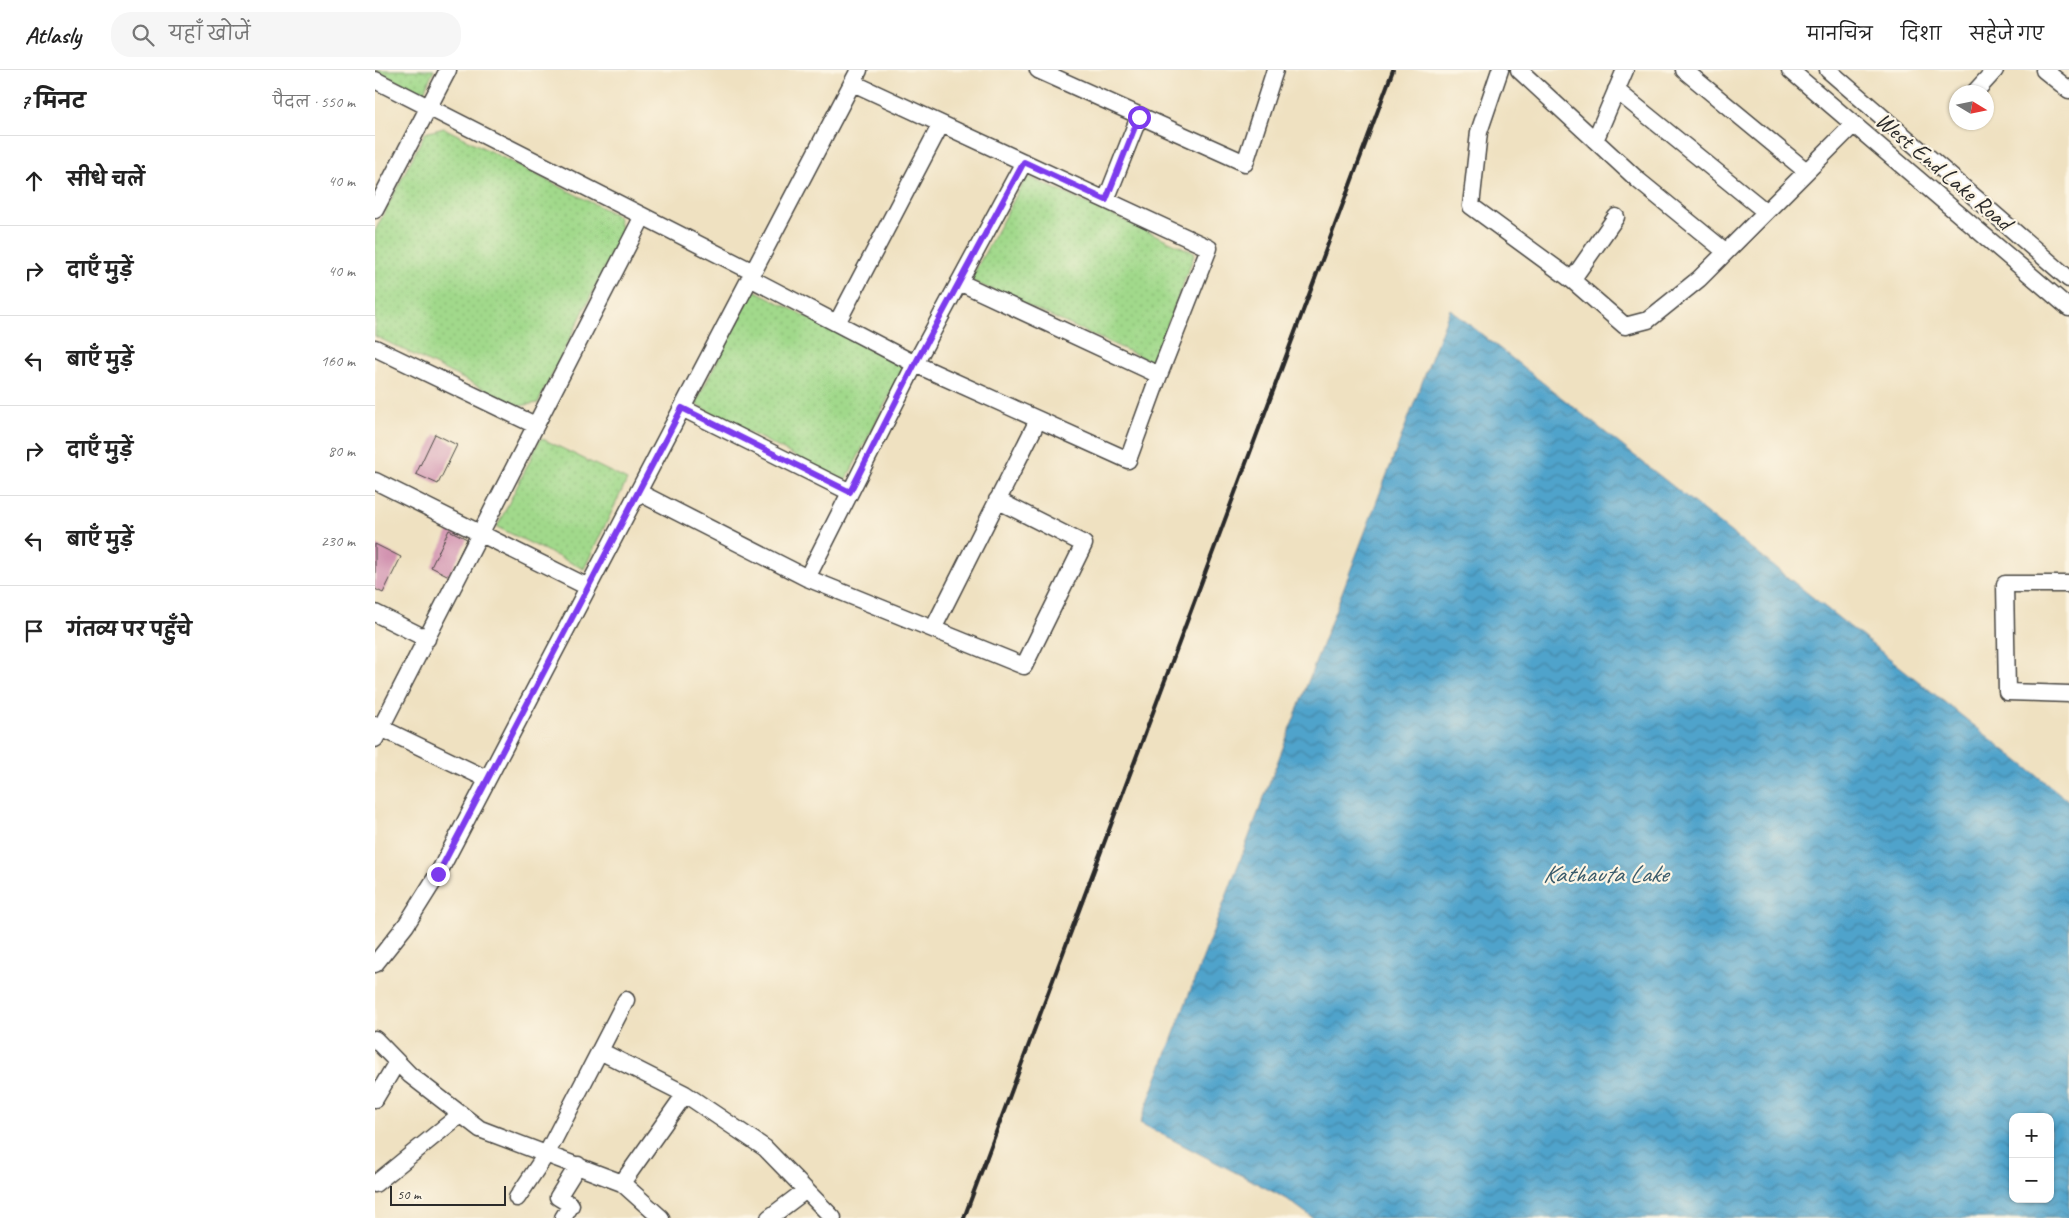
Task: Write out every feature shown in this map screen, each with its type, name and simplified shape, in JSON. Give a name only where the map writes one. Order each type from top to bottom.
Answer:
[{"type":"street","points":[[375,210],[448,70]]},
{"type":"street","points":[[1037,70],[1245,163],[1275,70]]},
{"type":"street","points":[[1500,70],[1479,132],[1471,206],[1572,280],[1625,326],[1648,320],[1699,279],[1853,125]]},
{"type":"street","points":[[1519,70],[1639,181],[1726,252]]},
{"type":"street","points":[[1596,138],[1625,70]]},
{"type":"street","points":[[1684,70],[1806,172]]},
{"type":"street","name":"West End Lake Road","points":[[1790,70],[2069,308]]},
{"type":"street","points":[[1981,85],[1995,70]]},
{"type":"street","points":[[2044,70],[2069,90]]},
{"type":"street","name":"West End Lake Road","points":[[1830,71],[2069,279]]},
{"type":"street","points":[[375,80],[643,216],[752,275],[837,323],[915,364],[1128,460],[1209,248],[941,124],[856,76],[752,275],[487,779],[438,874],[406,925],[375,964]]},
{"type":"street","points":[[1617,90],[1766,212]]},
{"type":"street","points":[[1106,200],[1139,117]]},
{"type":"street","points":[[837,323],[941,124]]},
{"type":"street","points":[[807,578],[915,364],[1024,162]]},
{"type":"street","points":[[487,779],[377,730],[481,535],[535,425],[643,216]]},
{"type":"street","points":[[1572,280],[1615,217]]},
{"type":"street","points":[[959,282],[1159,375]]},
{"type":"street","points":[[375,348],[535,425]]},
{"type":"street","points":[[682,408],[850,492]]},
{"type":"street","points":[[933,628],[1038,420]]},
{"type":"street","points":[[375,481],[588,587]]},
{"type":"street","points":[[638,492],[807,578],[1024,666],[1084,544],[997,500]]},
{"type":"street","points":[[2069,584],[2005,584],[2007,692],[2069,694]]},
{"type":"street","points":[[375,613],[427,639]]},
{"type":"street","points":[[517,1198],[547,1154],[626,1000]]},
{"type":"street","points":[[375,1039],[410,1075],[480,1128],[622,1182],[661,1218]]},
{"type":"street","points":[[600,1050],[685,1094],[765,1148],[833,1218]]},
{"type":"street","points":[[375,1099],[397,1062]]},
{"type":"street","points":[[622,1182],[685,1094]]},
{"type":"street","points":[[375,1184],[461,1114]]},
{"type":"street","points":[[563,1218],[571,1205],[557,1197],[578,1165]]},
{"type":"street","points":[[769,1218],[806,1190]]},
{"type":"green space","points":[[375,70],[434,70],[423,94]]},
{"type":"green space","points":[[444,128],[618,216],[622,233],[538,403],[519,406],[375,336],[375,231],[425,133]]},
{"type":"green space","points":[[1027,176],[1195,253],[1153,362],[970,280]]},
{"type":"green space","points":[[754,290],[904,367],[845,482],[695,404]]},
{"type":"green space","points":[[541,438],[627,480],[584,569],[497,527]]},
{"type":"water","name":"Kathauta Lake","points":[[1450,309],[2069,801],[2069,1218],[1313,1218],[1287,1199],[1140,1123]]},
{"type":"building","points":[[435,434],[457,445],[438,484],[416,474]]},
{"type":"building","points":[[449,530],[467,539],[449,576],[431,567]]},
{"type":"building","points":[[375,544],[401,557],[383,593],[375,589]]},
{"type":"railway","points":[[964,1218],[1393,70]]},
{"type":"route","points":[[438,874],[682,408],[850,492],[915,364],[1024,162],[1106,200],[1139,117]]}]
